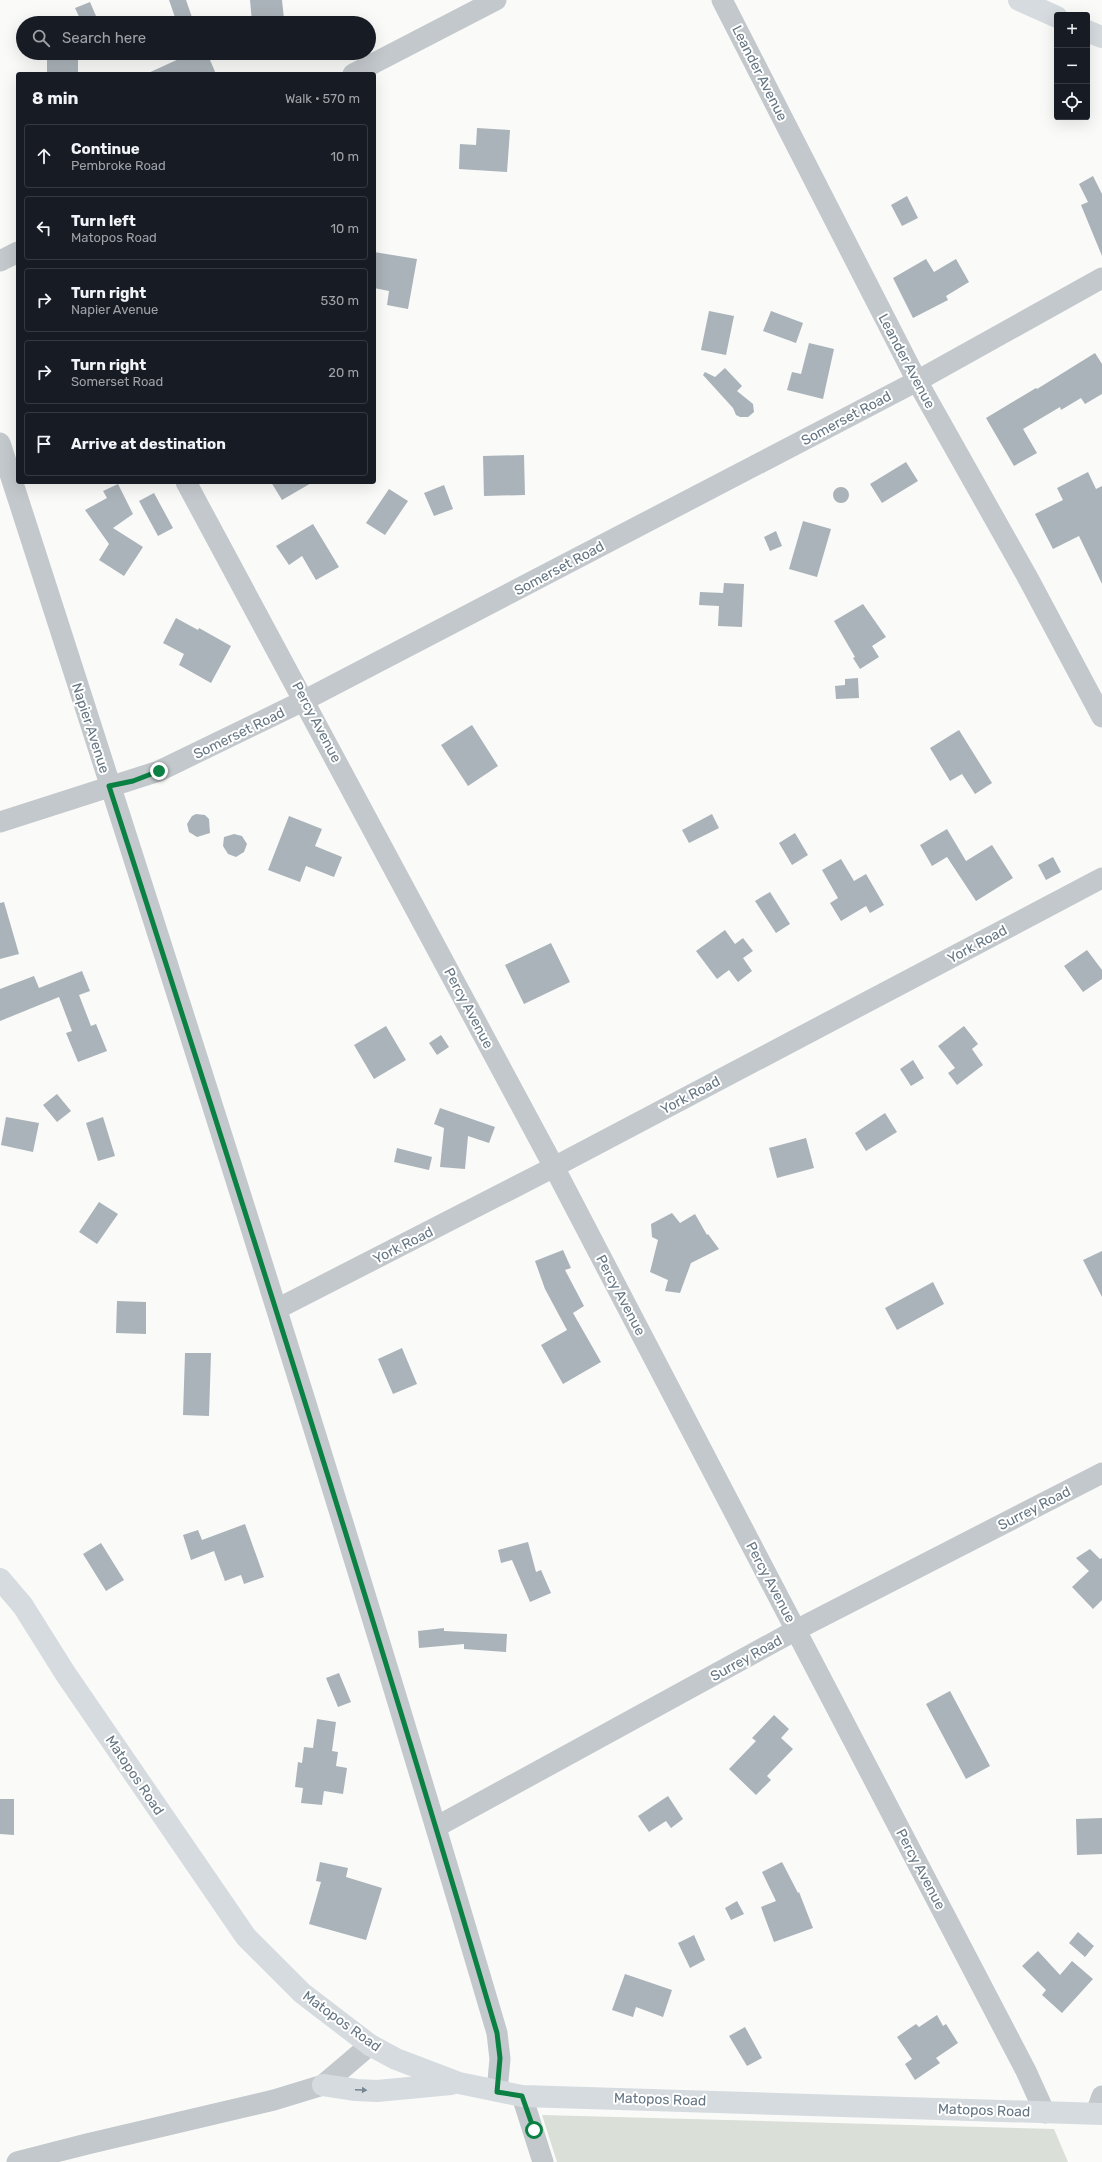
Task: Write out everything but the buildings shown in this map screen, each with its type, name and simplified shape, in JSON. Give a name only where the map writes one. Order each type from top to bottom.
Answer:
[{"type":"main road","points":[[1019,0],[1054,16]]},
{"type":"main road","points":[[1090,32],[1102,37]]},
{"type":"main road","name":"Matopos Road","points":[[0,1579],[23,1606],[64,1673],[246,1937],[302,1993],[370,2045],[396,2059],[459,2083],[522,2096],[634,2098],[1045,2112],[1100,2108]]},
{"type":"main road","points":[[323,2085],[377,2091],[459,2083]]},
{"type":"street","points":[[357,72],[496,0]]},
{"type":"street","name":"Leander Avenue","points":[[722,0],[917,381],[1029,580],[1102,717]]},
{"type":"street","points":[[0,261],[16,253]]},
{"type":"street","name":"Somerset Road","points":[[0,822],[109,786],[133,781],[159,771],[305,700],[917,381],[1102,278]]},
{"type":"street","name":"Napier Avenue","points":[[0,443],[277,1309],[436,1827],[497,2033],[500,2058],[497,2092]]},
{"type":"street","name":"Percy Avenue","points":[[187,484],[305,700],[554,1167],[1023,2064],[1045,2112]]},
{"type":"street","name":"York Road","points":[[277,1309],[554,1167],[1102,878]]},
{"type":"street","name":"Surrey Road","points":[[436,1827],[796,1630],[1102,1473]]},
{"type":"street","points":[[17,2162],[274,2100],[323,2085],[370,2045]]},
{"type":"street","points":[[522,2096],[543,2162]]},
{"type":"shaded area","points":[[542,2115],[1054,2129],[1068,2162],[557,2162]]},
{"type":"route","points":[[159,771],[133,781],[109,786],[277,1309],[436,1827],[497,2033],[500,2058],[497,2092],[522,2096],[534,2130]]}]
